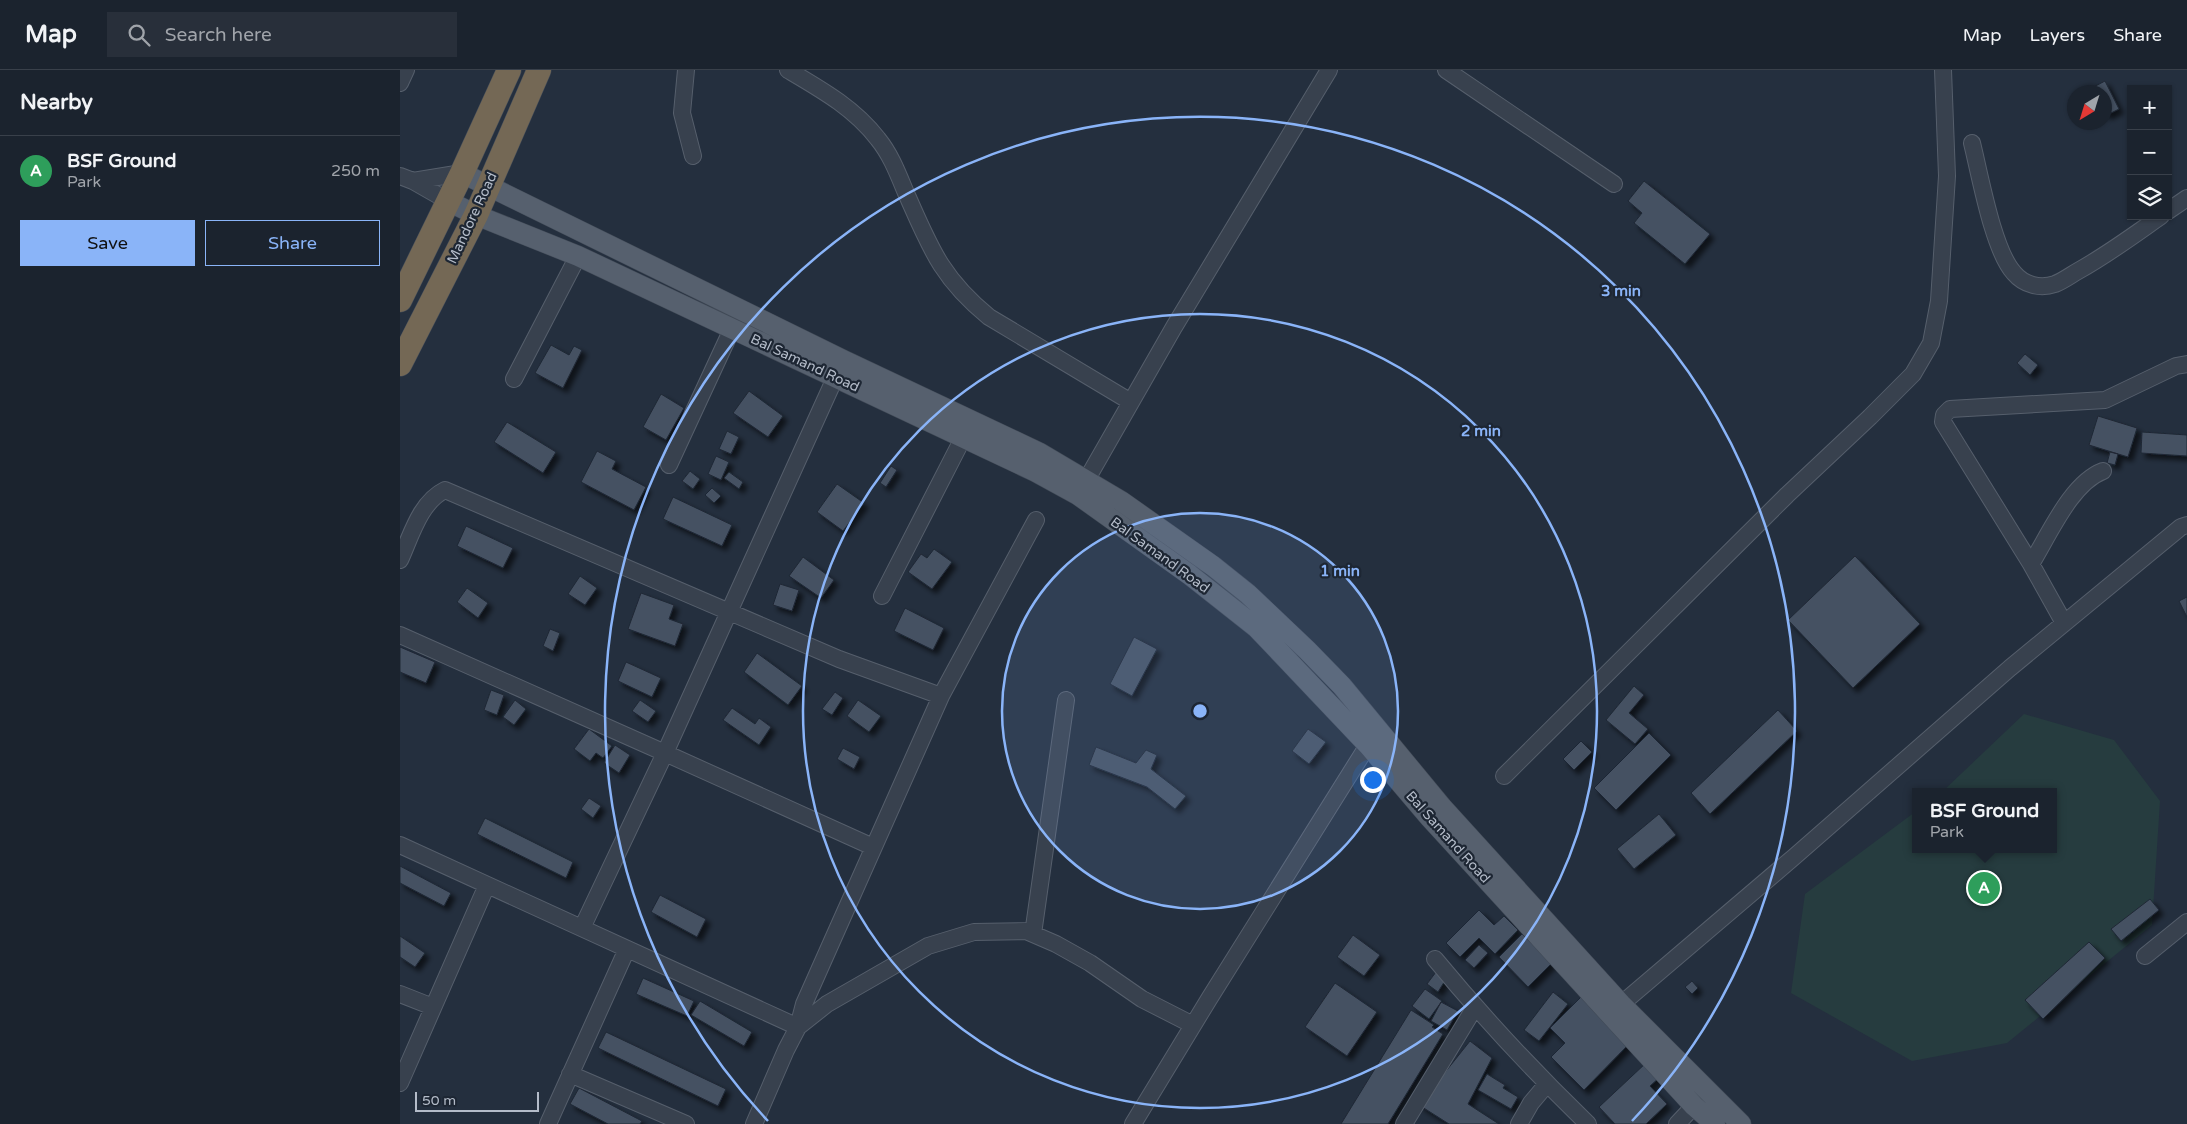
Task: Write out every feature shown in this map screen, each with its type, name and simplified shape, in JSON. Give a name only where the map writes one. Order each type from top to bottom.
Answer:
[{"type":"highway","name":"Mandore Road","points":[[400,300],[462,173],[509,70]]},
{"type":"highway","name":"Mandore Road","points":[[400,364],[476,214],[539,70]]},
{"type":"main road","name":"Bal Samand Road","points":[[462,173],[489,185],[840,368],[963,438],[1036,472],[1078,495],[1190,576],[1257,628],[1368,745],[1430,818],[1616,1008],[1741,1124]]},
{"type":"main road","name":"Bal Samand Road","points":[[448,201],[578,256],[732,328],[840,368],[987,427],[1087,479],[1122,501],[1213,566],[1248,594],[1308,650],[1342,686],[1442,807],[1616,1008],[1694,1106],[1715,1124]]},
{"type":"street","points":[[400,83],[406,70]]},
{"type":"street","points":[[686,70],[682,113],[693,156]]},
{"type":"street","points":[[788,70],[836,98],[862,121],[879,140],[892,161],[933,254],[947,277],[968,301],[989,317],[1131,402]]},
{"type":"street","points":[[1087,479],[1329,70]]},
{"type":"street","points":[[1446,70],[1614,184]]},
{"type":"street","points":[[1504,776],[1787,495],[1913,374],[1931,343],[1939,302],[1947,176],[1942,70]]},
{"type":"street","points":[[1972,143],[1990,217],[2005,261],[2014,274],[2024,282],[2038,287],[2055,284],[2098,260],[2155,220]]},
{"type":"street","points":[[406,178],[462,173]]},
{"type":"street","points":[[406,178],[448,201]]},
{"type":"street","points":[[2172,208],[2187,198]]},
{"type":"street","points":[[514,379],[578,256]]},
{"type":"street","points":[[669,465],[732,328]]},
{"type":"street","points":[[2064,623],[2031,564],[1943,422],[1944,415],[1950,409],[1963,407],[2044,405],[2105,400],[2176,366],[2187,364]]},
{"type":"street","points":[[582,928],[665,754],[840,368]]},
{"type":"street","points":[[882,596],[963,438]]},
{"type":"street","points":[[2031,564],[2075,492],[2087,479],[2103,471]]},
{"type":"street","points":[[400,560],[425,507],[434,495],[445,490],[839,659],[941,696]]},
{"type":"street","points":[[754,1124],[798,1027],[804,1004],[941,696],[1036,520]]},
{"type":"street","points":[[1616,1008],[1794,857],[2010,668],[2182,527],[2187,525]]},
{"type":"street","points":[[400,634],[873,847]]},
{"type":"street","points":[[1033,934],[1066,700]]},
{"type":"street","points":[[1133,1124],[1368,745]]},
{"type":"street","points":[[400,845],[798,1027]]},
{"type":"street","points":[[400,1083],[487,884]]},
{"type":"street","points":[[2145,956],[2187,922]]},
{"type":"street","points":[[798,1027],[827,1004],[928,946],[974,932],[1026,931],[1056,944],[1090,963],[1142,999],[1193,1025]]},
{"type":"street","points":[[548,1124],[627,949]]},
{"type":"street","points":[[1435,959],[1475,1007],[1547,1084],[1588,1124]]},
{"type":"street","points":[[400,994],[433,1007]]},
{"type":"street","points":[[1404,1124],[1475,1007]]},
{"type":"street","points":[[570,1074],[686,1124]]},
{"type":"street","points":[[1519,1124],[1531,1103],[1547,1084]]},
{"type":"street","points":[[1677,1124],[1694,1106]]},
{"type":"green space","points":[[2024,714],[2114,740],[2160,801],[2152,925],[2007,1043],[1912,1061],[1791,993],[1805,894],[1912,814],[1912,853],[2057,853],[2057,788],[1946,788]]},
{"type":"building","points":[[2105,81],[2107,85],[2097,85]]},
{"type":"building","points":[[2112,95],[2119,109],[2112,112]]},
{"type":"building","points":[[1644,181],[1710,234],[1685,264],[1634,223],[1642,213],[1628,201]]},
{"type":"building","points":[[551,345],[569,355],[574,346],[582,350],[563,388],[535,373]]},
{"type":"building","points":[[2025,354],[2038,365],[2030,375],[2017,363]]},
{"type":"building","points":[[749,391],[783,416],[768,437],[733,413]]},
{"type":"building","points":[[661,394],[684,408],[666,440],[643,427]]},
{"type":"building","points":[[2098,416],[2137,428],[2128,457],[2089,445]]},
{"type":"building","points":[[507,422],[556,452],[543,473],[494,442]]},
{"type":"building","points":[[727,431],[739,437],[731,454],[719,449]]},
{"type":"building","points":[[2142,432],[2187,435],[2187,456],[2141,453]]},
{"type":"building","points":[[597,451],[616,461],[612,469],[646,487],[634,510],[581,482]]},
{"type":"building","points":[[2110,452],[2118,454],[2115,465],[2107,463]]},
{"type":"building","points":[[716,456],[729,462],[721,480],[708,474]]},
{"type":"building","points":[[891,466],[897,470],[886,487],[880,483]]},
{"type":"building","points":[[690,471],[700,479],[693,489],[682,481]]},
{"type":"building","points":[[729,472],[743,482],[739,489],[724,478]]},
{"type":"building","points":[[837,484],[864,503],[843,531],[817,512]]},
{"type":"building","points":[[712,488],[721,496],[714,503],[705,495]]},
{"type":"building","points":[[673,497],[732,525],[722,546],[663,519]]},
{"type":"building","points":[[466,526],[513,548],[503,568],[457,546]]},
{"type":"building","points":[[934,549],[952,562],[932,589],[908,572],[921,554],[927,558]]},
{"type":"building","points":[[1855,556],[1920,624],[1853,688],[1788,620]]},
{"type":"building","points":[[803,557],[834,580],[821,598],[789,576]]},
{"type":"building","points":[[580,576],[597,588],[585,605],[568,594]]},
{"type":"building","points":[[780,584],[799,590],[792,611],[773,605]]},
{"type":"building","points":[[467,588],[488,603],[478,618],[457,602]]},
{"type":"building","points":[[641,593],[674,605],[669,619],[683,624],[675,646],[628,629]]},
{"type":"building","points":[[2187,597],[2187,617],[2179,601]]},
{"type":"building","points":[[905,608],[944,628],[933,650],[894,631]]},
{"type":"building","points":[[550,629],[560,633],[553,651],[543,646]]},
{"type":"building","points":[[1134,637],[1157,649],[1132,696],[1110,684]]},
{"type":"building","points":[[400,647],[435,662],[426,683],[400,672]]},
{"type":"building","points":[[757,653],[802,686],[788,705],[744,672]]},
{"type":"building","points":[[626,662],[661,678],[652,697],[618,681]]},
{"type":"building","points":[[1634,686],[1644,695],[1629,713],[1648,729],[1635,744],[1606,720]]},
{"type":"building","points":[[491,690],[504,695],[497,715],[484,710]]},
{"type":"building","points":[[835,692],[843,698],[832,715],[822,709]]},
{"type":"building","points":[[515,700],[526,709],[514,725],[503,717]]},
{"type":"building","points":[[640,700],[656,711],[648,722],[632,711]]},
{"type":"building","points":[[858,700],[881,716],[869,732],[847,716]]},
{"type":"building","points":[[732,708],[755,724],[759,718],[771,727],[759,745],[723,720]]},
{"type":"building","points":[[1778,710],[1797,731],[1710,814],[1691,793]]},
{"type":"building","points":[[589,729],[612,746],[603,758],[596,753],[590,761],[574,749]]},
{"type":"building","points":[[1308,729],[1326,742],[1309,764],[1292,751]]},
{"type":"building","points":[[1649,733],[1671,755],[1616,810],[1594,788]]},
{"type":"building","points":[[1581,741],[1592,752],[1574,770],[1563,759]]},
{"type":"building","points":[[615,745],[630,755],[619,773],[604,763]]},
{"type":"building","points":[[1096,747],[1136,763],[1146,750],[1157,755],[1151,769],[1186,796],[1175,809],[1147,787],[1089,765]]},
{"type":"building","points":[[843,748],[860,757],[854,769],[837,759]]},
{"type":"building","points":[[589,798],[601,806],[593,818],[581,809]]},
{"type":"building","points":[[1659,814],[1676,835],[1634,869],[1617,849]]},
{"type":"building","points":[[485,818],[573,862],[566,878],[477,834]]},
{"type":"building","points":[[400,866],[451,893],[444,906],[400,883]]},
{"type":"building","points":[[660,895],[706,919],[697,937],[651,912]]},
{"type":"building","points":[[2150,899],[2159,910],[2121,941],[2111,929]]},
{"type":"building","points":[[1479,910],[1494,925],[1504,916],[1518,930],[1495,954],[1479,938],[1460,957],[1446,943]]},
{"type":"building","points":[[1522,934],[1552,963],[1528,987],[1499,957]]},
{"type":"building","points":[[1353,935],[1380,955],[1364,976],[1337,957]]},
{"type":"building","points":[[400,936],[425,953],[415,967],[400,957]]},
{"type":"building","points":[[2089,942],[2105,958],[2043,1019],[2025,1000]]},
{"type":"building","points":[[1479,945],[1488,953],[1474,968],[1465,960]]},
{"type":"building","points":[[1436,972],[1446,979],[1438,992],[1427,984]]},
{"type":"building","points":[[643,978],[694,1001],[687,1016],[636,994]]},
{"type":"building","points":[[1692,981],[1698,988],[1692,994],[1685,987]]},
{"type":"building","points":[[1335,983],[1377,1012],[1347,1056],[1305,1027]]},
{"type":"building","points":[[1425,989],[1442,1001],[1429,1019],[1412,1006]]},
{"type":"building","points":[[1553,992],[1568,1004],[1539,1041],[1524,1030]]},
{"type":"building","points":[[1582,996],[1629,1044],[1584,1090],[1551,1057],[1565,1043],[1550,1028]]},
{"type":"building","points":[[700,1001],[752,1032],[744,1046],[691,1015]]},
{"type":"building","points":[[1441,1002],[1458,1011],[1447,1030],[1431,1021]]},
{"type":"building","points":[[1411,1010],[1434,1025],[1432,1027],[1443,1034],[1388,1124],[1341,1124]]},
{"type":"building","points":[[606,1032],[726,1089],[718,1106],[598,1048]]},
{"type":"building","points":[[1470,1041],[1492,1058],[1468,1104],[1499,1124],[1449,1124],[1419,1105]]},
{"type":"building","points":[[1647,1062],[1660,1077],[1650,1086],[1667,1104],[1646,1124],[1615,1124],[1599,1107]]},
{"type":"building","points":[[1487,1074],[1505,1085],[1503,1088],[1518,1097],[1511,1109],[1478,1090]]},
{"type":"building","points":[[579,1088],[642,1121],[640,1124],[608,1124],[570,1104]]},
{"type":"place","name":"BSF Ground","points":[[1984,888]]}]
